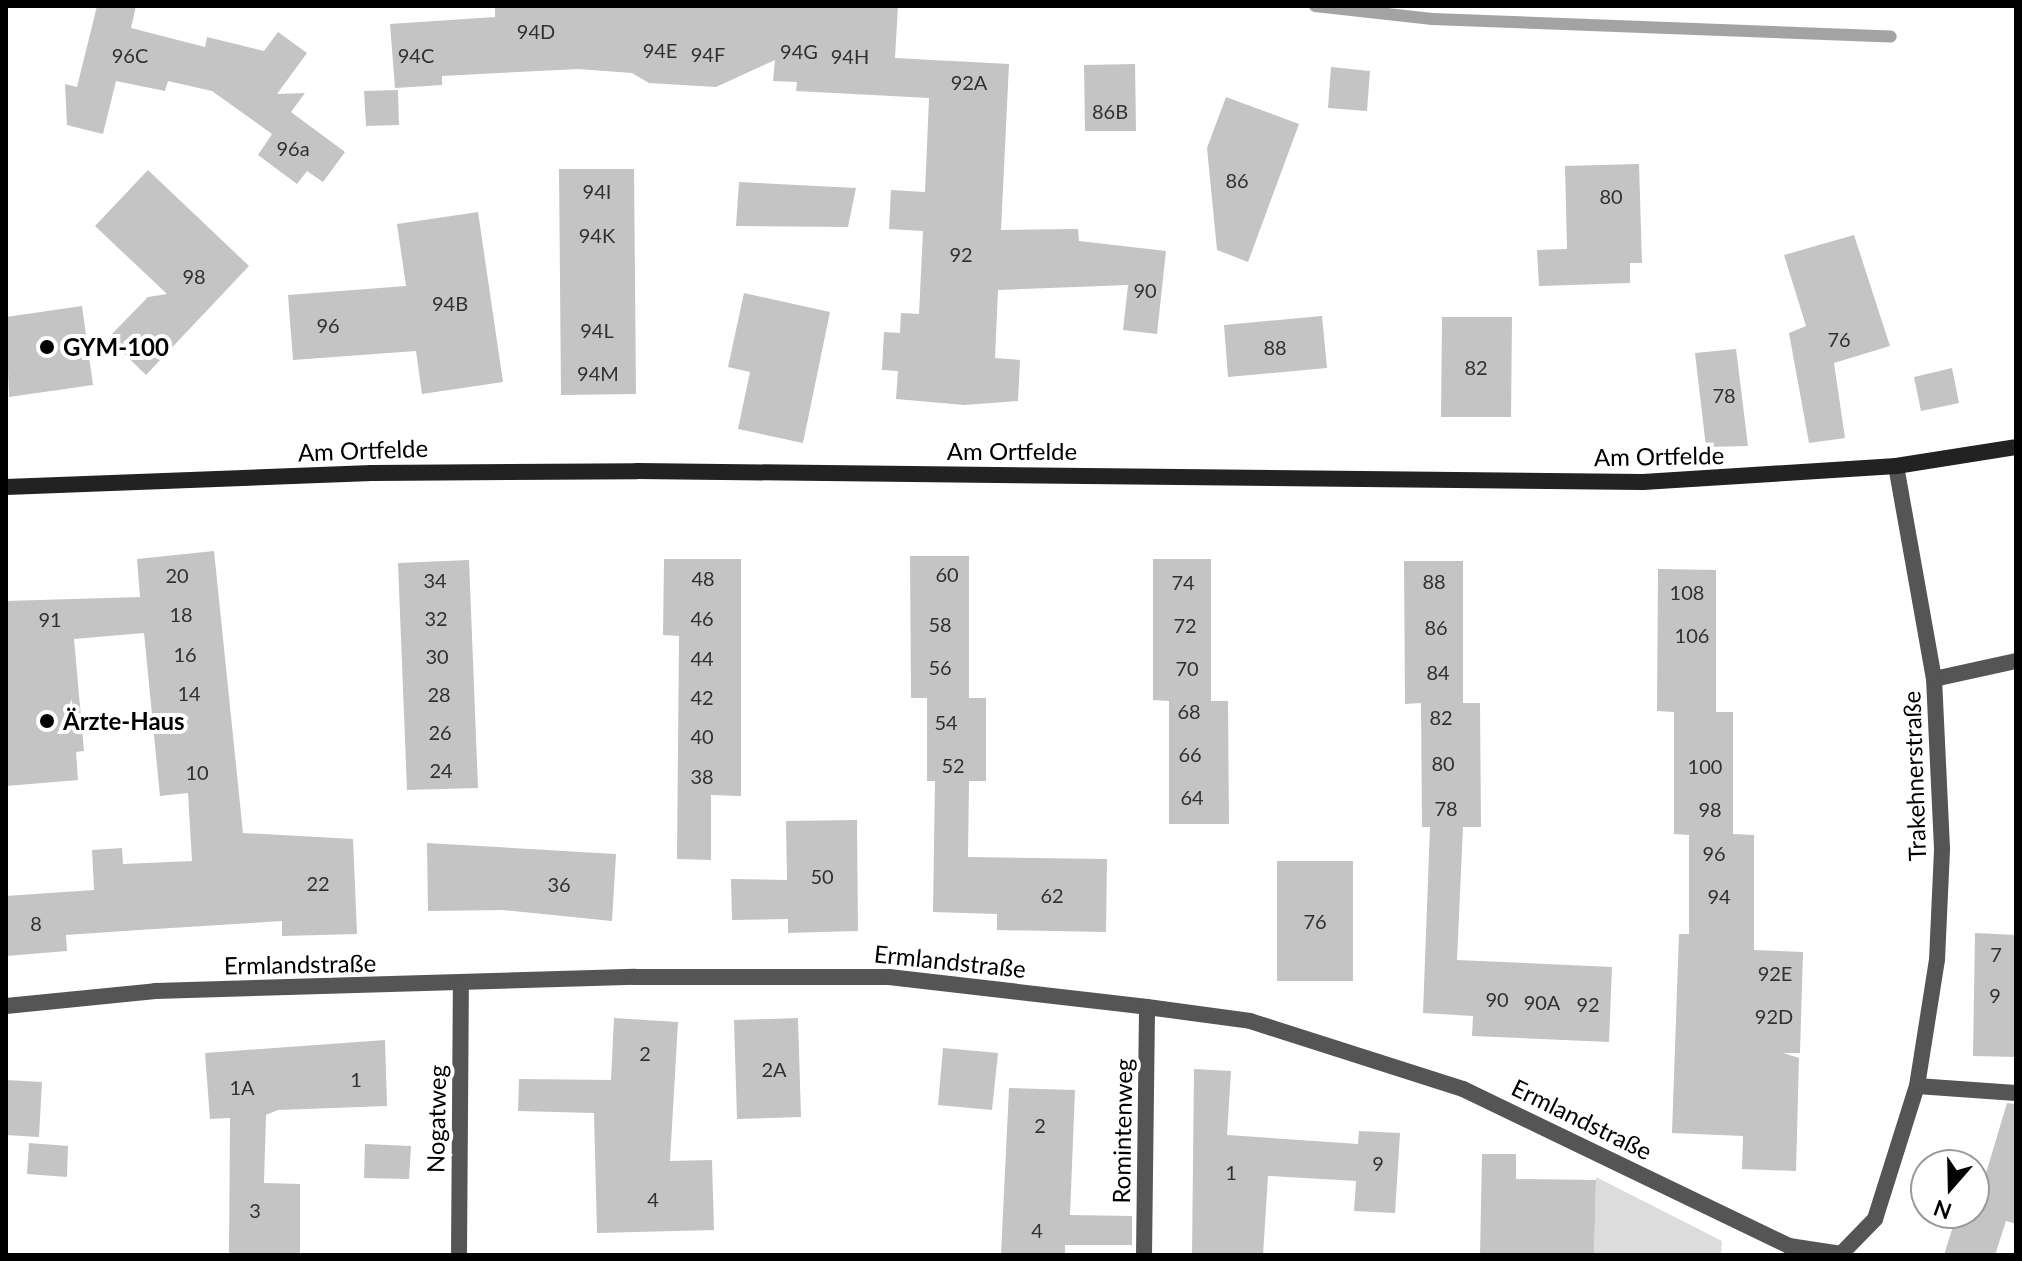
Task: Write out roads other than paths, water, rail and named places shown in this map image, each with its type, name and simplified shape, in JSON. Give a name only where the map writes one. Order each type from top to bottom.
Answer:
[{"type":"main road","name":"Am Ortfelde","points":[[6,487],[622,471],[1643,482],[1896,466],[2016,447]]},
{"type":"street","name":"Trakehnerstraße","points":[[1842,1254],[1875,1219],[1917,1086],[1937,960],[1942,848],[1934,679],[1896,466]]},
{"type":"street","points":[[1934,679],[2016,661]]},
{"type":"street","name":"Ermlandstraße","points":[[6,1006],[155,991],[635,977],[889,977],[1147,1007],[1250,1021],[1463,1089],[1789,1246],[1842,1254]]},
{"type":"street","name":"Nogatweg","points":[[459,1255],[461,984]]},
{"type":"street","name":"Romintenweg","points":[[1144,1255],[1147,1007]]},
{"type":"street","points":[[1917,1086],[2016,1093]]},
{"type":"waterway","points":[[1315,6],[1432,19],[1891,37]]},
{"type":"place","name":"GYM-100","points":[[47,347]]},
{"type":"place","name":"Ärzte-Haus","points":[[47,721]]}]
